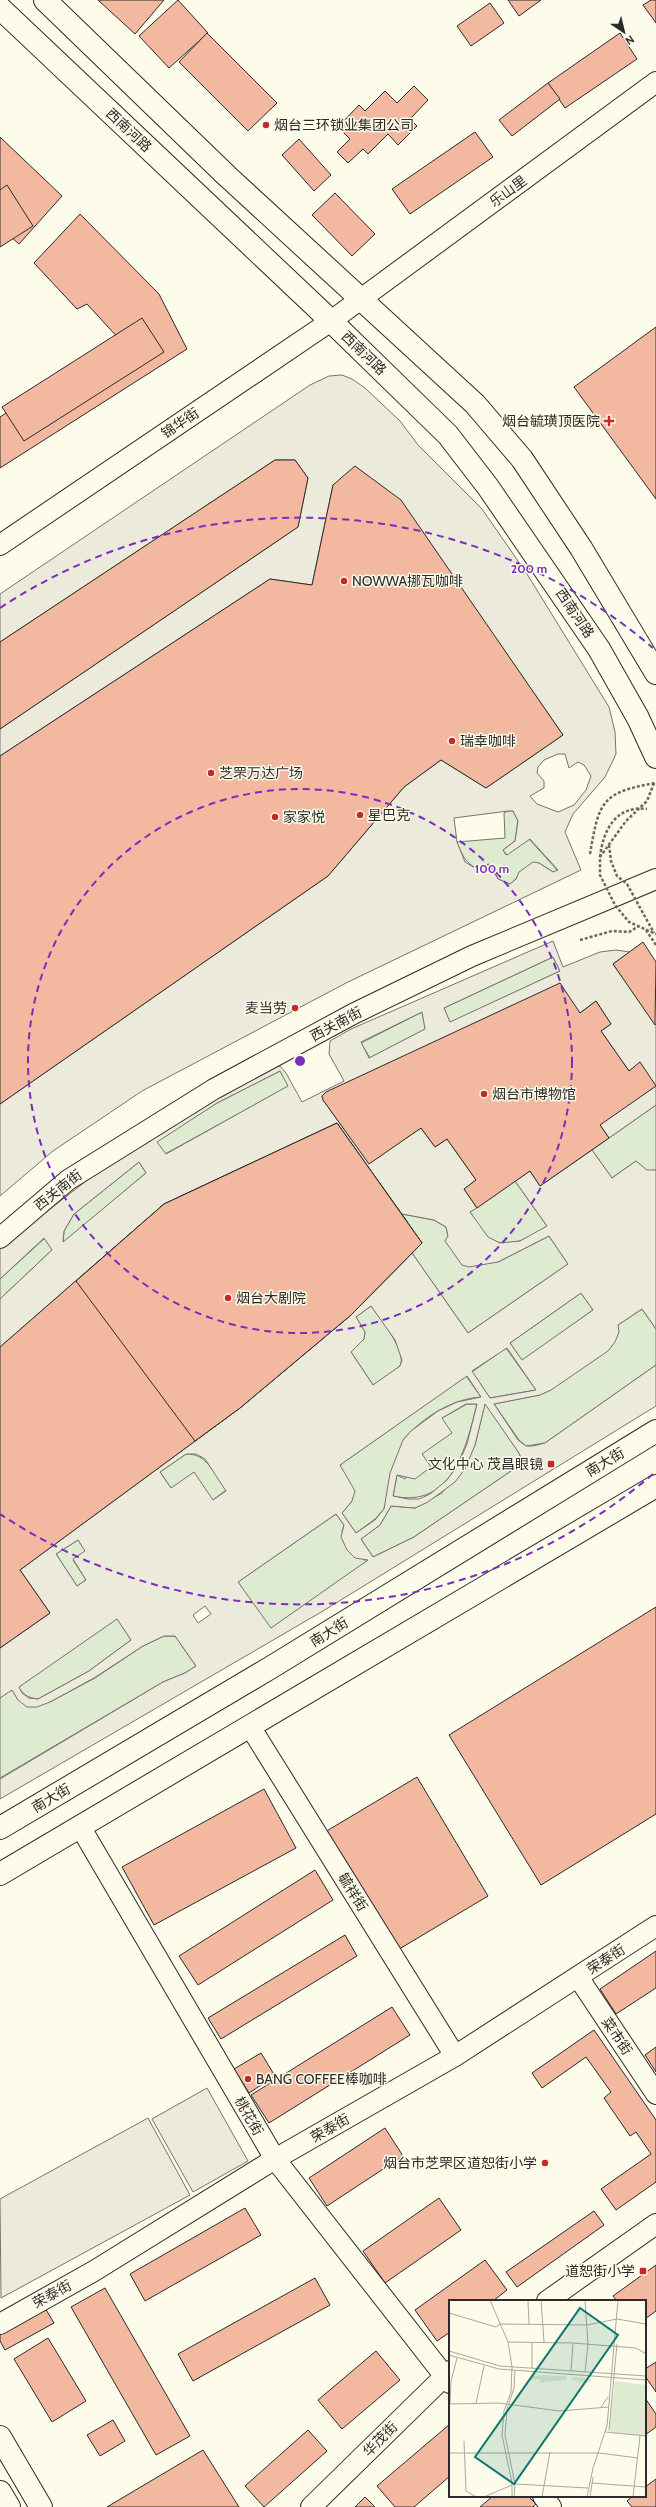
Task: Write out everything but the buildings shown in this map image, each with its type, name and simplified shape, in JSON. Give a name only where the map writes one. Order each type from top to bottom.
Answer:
[{"type":"main road","points":[[45,0],[227,176],[360,300],[475,404],[522,460],[581,548],[656,673]]},
{"type":"main road","name":"西南河路","points":[[0,8],[331,321],[448,435],[488,486],[599,649],[638,718],[656,757]]},
{"type":"main road","name":"南大街","points":[[0,1828],[270,1668],[656,1431]]},
{"type":"main road","points":[[0,1874],[250,1728],[656,1486]]},
{"type":"main road","points":[[0,2437],[41,2507]]},
{"type":"main road","points":[[0,2492],[9,2507]]},
{"type":"street","name":"乐山里","points":[[360,300],[656,82]]},
{"type":"street","name":"锦华街","points":[[0,545],[360,300]]},
{"type":"street","name":"西关南街","points":[[0,1238],[68,1180],[221,1085],[353,1014],[472,956],[656,879]]},
{"type":"street","name":"毓祥街","points":[[250,1728],[456,2056]]},
{"type":"street","name":"桃花街","points":[[80,1828],[275,2159],[448,2376]]},
{"type":"street","name":"荣泰街","points":[[0,2324],[94,2271],[275,2159],[456,2056],[656,1926]]},
{"type":"street","name":"菜市街","points":[[578,1977],[656,2094]]},
{"type":"street","points":[[548,2300],[656,2224]]},
{"type":"street","name":"华茂街","points":[[311,2507],[448,2376]]},
{"type":"street","points":[[544,2497],[551,2507]]},
{"type":"path","points":[[600,857],[608,844],[646,802],[656,778]]},
{"type":"path","points":[[590,854],[596,818],[606,802],[616,793],[655,783]]},
{"type":"path","points":[[647,809],[638,808],[620,814],[607,830],[602,841],[600,875],[615,905],[629,922],[655,934]]},
{"type":"path","points":[[608,844],[610,860],[618,876],[627,884],[655,934]]},
{"type":"path","points":[[580,940],[612,931],[629,932],[639,926]]},
{"type":"path","points":[[646,930],[656,945]]},
{"type":"green space","points":[[513,811],[518,821],[515,841],[503,850],[506,855],[529,839],[558,871],[553,872],[539,863],[524,869],[510,884],[498,879],[494,871],[486,871],[474,867],[466,860],[457,842],[505,838],[504,813]]},
{"type":"green space","points":[[553,957],[560,971],[450,1023],[444,1008]]},
{"type":"green space","points":[[422,1012],[426,1029],[370,1058],[361,1043]]},
{"type":"green space","points":[[280,1071],[289,1086],[165,1154],[156,1141],[217,1103]]},
{"type":"green space","points":[[656,1105],[656,1170],[647,1171],[636,1161],[612,1178],[592,1150]]},
{"type":"green space","points":[[139,1162],[146,1173],[63,1243],[64,1231],[74,1214]]},
{"type":"green space","points":[[515,1181],[547,1226],[519,1241],[511,1243],[496,1242],[484,1233],[470,1212]]},
{"type":"green space","points":[[402,1214],[434,1220],[446,1227],[448,1236],[498,1262],[549,1236],[568,1264],[468,1333],[412,1253],[422,1243]]},
{"type":"green space","points":[[45,1238],[52,1250],[0,1299],[0,1279]]},
{"type":"green space","points":[[581,1293],[593,1310],[522,1361],[510,1343]]},
{"type":"green space","points":[[371,1306],[397,1345],[401,1361],[396,1370],[373,1385],[351,1352],[364,1339],[365,1332],[356,1317]]},
{"type":"green space","points":[[642,1309],[656,1329],[656,1365],[545,1443],[526,1446],[519,1440],[494,1404],[539,1395],[551,1390],[618,1325]]},
{"type":"green space","points":[[506,1348],[536,1390],[490,1398],[472,1372]]},
{"type":"green space","points":[[466,1376],[481,1397],[459,1401],[438,1411],[419,1424],[403,1440],[384,1509],[375,1519],[356,1533],[342,1513],[352,1501],[340,1465]]},
{"type":"green space","points":[[485,1403],[519,1453],[521,1458],[520,1465],[414,1537],[373,1557],[361,1539],[380,1525],[391,1506],[415,1508],[442,1493],[475,1445]]},
{"type":"green space","points":[[467,1404],[477,1404],[468,1439],[453,1471],[443,1484],[429,1493],[413,1498],[393,1496],[397,1475],[405,1479],[442,1418]]},
{"type":"green space","points":[[186,1454],[200,1457],[205,1461],[226,1490],[213,1500],[171,1488],[160,1472]]},
{"type":"green space","points":[[336,1514],[344,1525],[342,1531],[364,1560],[369,1560],[270,1629],[238,1582]]},
{"type":"green space","points":[[78,1540],[86,1551],[73,1560],[86,1580],[77,1586],[56,1554]]},
{"type":"green space","points":[[117,1618],[131,1640],[89,1671],[38,1699],[26,1696],[18,1687]]},
{"type":"green space","points":[[164,1636],[175,1636],[196,1666],[185,1673],[163,1682],[0,1778],[0,1698],[12,1689],[18,1700],[50,1702],[95,1678],[143,1646]]},
{"type":"shaded area","points":[[342,375],[352,379],[365,388],[400,421],[418,445],[482,509],[527,574],[609,707],[615,732],[616,754],[605,777],[573,814],[565,832],[581,870],[346,983],[142,1091],[53,1151],[0,1196],[0,1104],[328,876],[404,787],[441,760],[486,788],[563,735],[407,511],[333,485],[312,585],[270,579],[0,756],[0,729],[298,527],[308,478],[295,460],[275,460],[0,642],[0,594],[310,385],[329,376]],"holes":[[[558,754],[565,754],[569,768],[578,762],[584,765],[591,776],[586,790],[574,805],[558,812],[537,804],[530,796],[544,788],[544,781],[537,773],[538,767],[544,760]],[[513,811],[518,821],[515,841],[503,850],[507,855],[530,839],[558,870],[553,872],[539,863],[533,862],[519,872],[516,879],[510,884],[498,879],[492,869],[480,871],[465,862],[457,842],[454,818]]]},
{"type":"shaded area","points":[[553,941],[563,967],[600,952],[616,950],[630,952],[613,964],[656,1025],[656,1105],[609,1138],[600,1125],[640,1063],[629,1071],[601,1031],[611,1024],[596,1001],[580,1013],[322,1096],[323,1100],[369,1163],[421,1128],[435,1147],[447,1139],[476,1180],[464,1189],[477,1208],[470,1212],[488,1237],[500,1243],[520,1241],[547,1226],[515,1181],[530,1171],[540,1186],[592,1150],[612,1178],[636,1161],[647,1170],[656,1170],[656,1329],[642,1309],[618,1325],[619,1332],[615,1342],[608,1351],[551,1390],[540,1395],[494,1404],[518,1440],[526,1446],[545,1443],[656,1365],[656,1406],[323,1611],[0,1799],[0,1779],[163,1682],[185,1673],[196,1666],[175,1636],[164,1636],[143,1646],[94,1678],[50,1702],[37,1707],[27,1707],[18,1700],[12,1690],[0,1698],[0,1648],[50,1613],[20,1570],[240,1408],[351,1315],[412,1253],[468,1333],[568,1264],[549,1236],[498,1262],[469,1267],[462,1265],[445,1241],[448,1236],[446,1227],[434,1220],[402,1214],[337,1123],[164,1204],[0,1347],[0,1299],[52,1250],[44,1238],[0,1279],[0,1248],[104,1167],[192,1110],[274,1067],[280,1066],[286,1073],[302,1102],[344,1081],[329,1054],[330,1041],[351,1029]],"holes":[[[553,957],[560,971],[450,1022],[444,1008]],[[422,1012],[425,1029],[369,1058],[361,1042]],[[280,1071],[288,1086],[166,1154],[157,1142],[217,1103]],[[139,1162],[146,1173],[63,1242],[64,1231],[74,1214]],[[581,1293],[593,1310],[522,1360],[510,1343]],[[371,1306],[395,1340],[402,1360],[400,1366],[373,1385],[351,1352],[364,1339],[365,1332],[356,1317]],[[507,1348],[536,1390],[490,1398],[472,1371]],[[467,1376],[481,1397],[457,1402],[438,1411],[411,1431],[403,1440],[390,1473],[384,1509],[375,1520],[356,1533],[342,1513],[352,1501],[355,1491],[340,1465]],[[466,1404],[477,1404],[467,1444],[457,1467],[446,1481],[430,1494],[419,1499],[408,1499],[393,1496],[397,1475],[415,1479],[431,1467],[422,1454],[452,1433],[442,1418]],[[485,1404],[519,1453],[521,1458],[520,1465],[414,1537],[373,1557],[361,1539],[380,1525],[391,1506],[415,1508],[428,1502],[455,1482],[465,1469],[475,1445]],[[186,1454],[196,1454],[205,1459],[226,1491],[213,1500],[194,1472],[171,1488],[160,1472]],[[336,1514],[344,1525],[341,1537],[347,1550],[355,1558],[368,1560],[271,1628],[238,1582]],[[78,1540],[85,1551],[73,1559],[86,1580],[77,1586],[56,1554]],[[205,1606],[211,1614],[198,1623],[193,1615]],[[117,1619],[131,1640],[89,1671],[38,1699],[29,1698],[22,1693],[19,1687]]]},
{"type":"shaded area","points":[[207,2088],[248,2161],[193,2192],[152,2119]]},
{"type":"shaded area","points":[[148,2118],[190,2195],[1,2298],[0,2199]]},
{"type":"place","name":"烟台三环锁业集团公司","points":[[266,125]]},
{"type":"place","name":"烟台毓璜顶医院","points":[[609,421]]},
{"type":"place","name":"NOWWA挪瓦咖啡","points":[[344,581]]},
{"type":"place","name":"瑞幸咖啡","points":[[452,741]]},
{"type":"place","name":"芝罘万达广场","points":[[211,773]]},
{"type":"place","name":"星巴克","points":[[360,815]]},
{"type":"place","name":"家家悦","points":[[275,817]]},
{"type":"place","name":"麦当劳","points":[[295,1008]]},
{"type":"place","name":"烟台市博物馆","points":[[484,1094]]},
{"type":"place","name":"烟台大剧院","points":[[228,1298]]},
{"type":"place","name":"文化中心 茂昌眼镜","points":[[551,1464]]},
{"type":"place","name":"BANG COFFEE棒咖啡","points":[[248,2079]]},
{"type":"place","name":"烟台市芝罘区道恕街小学","points":[[545,2163]]},
{"type":"place","name":"道恕街小学","points":[[643,2271]]}]
